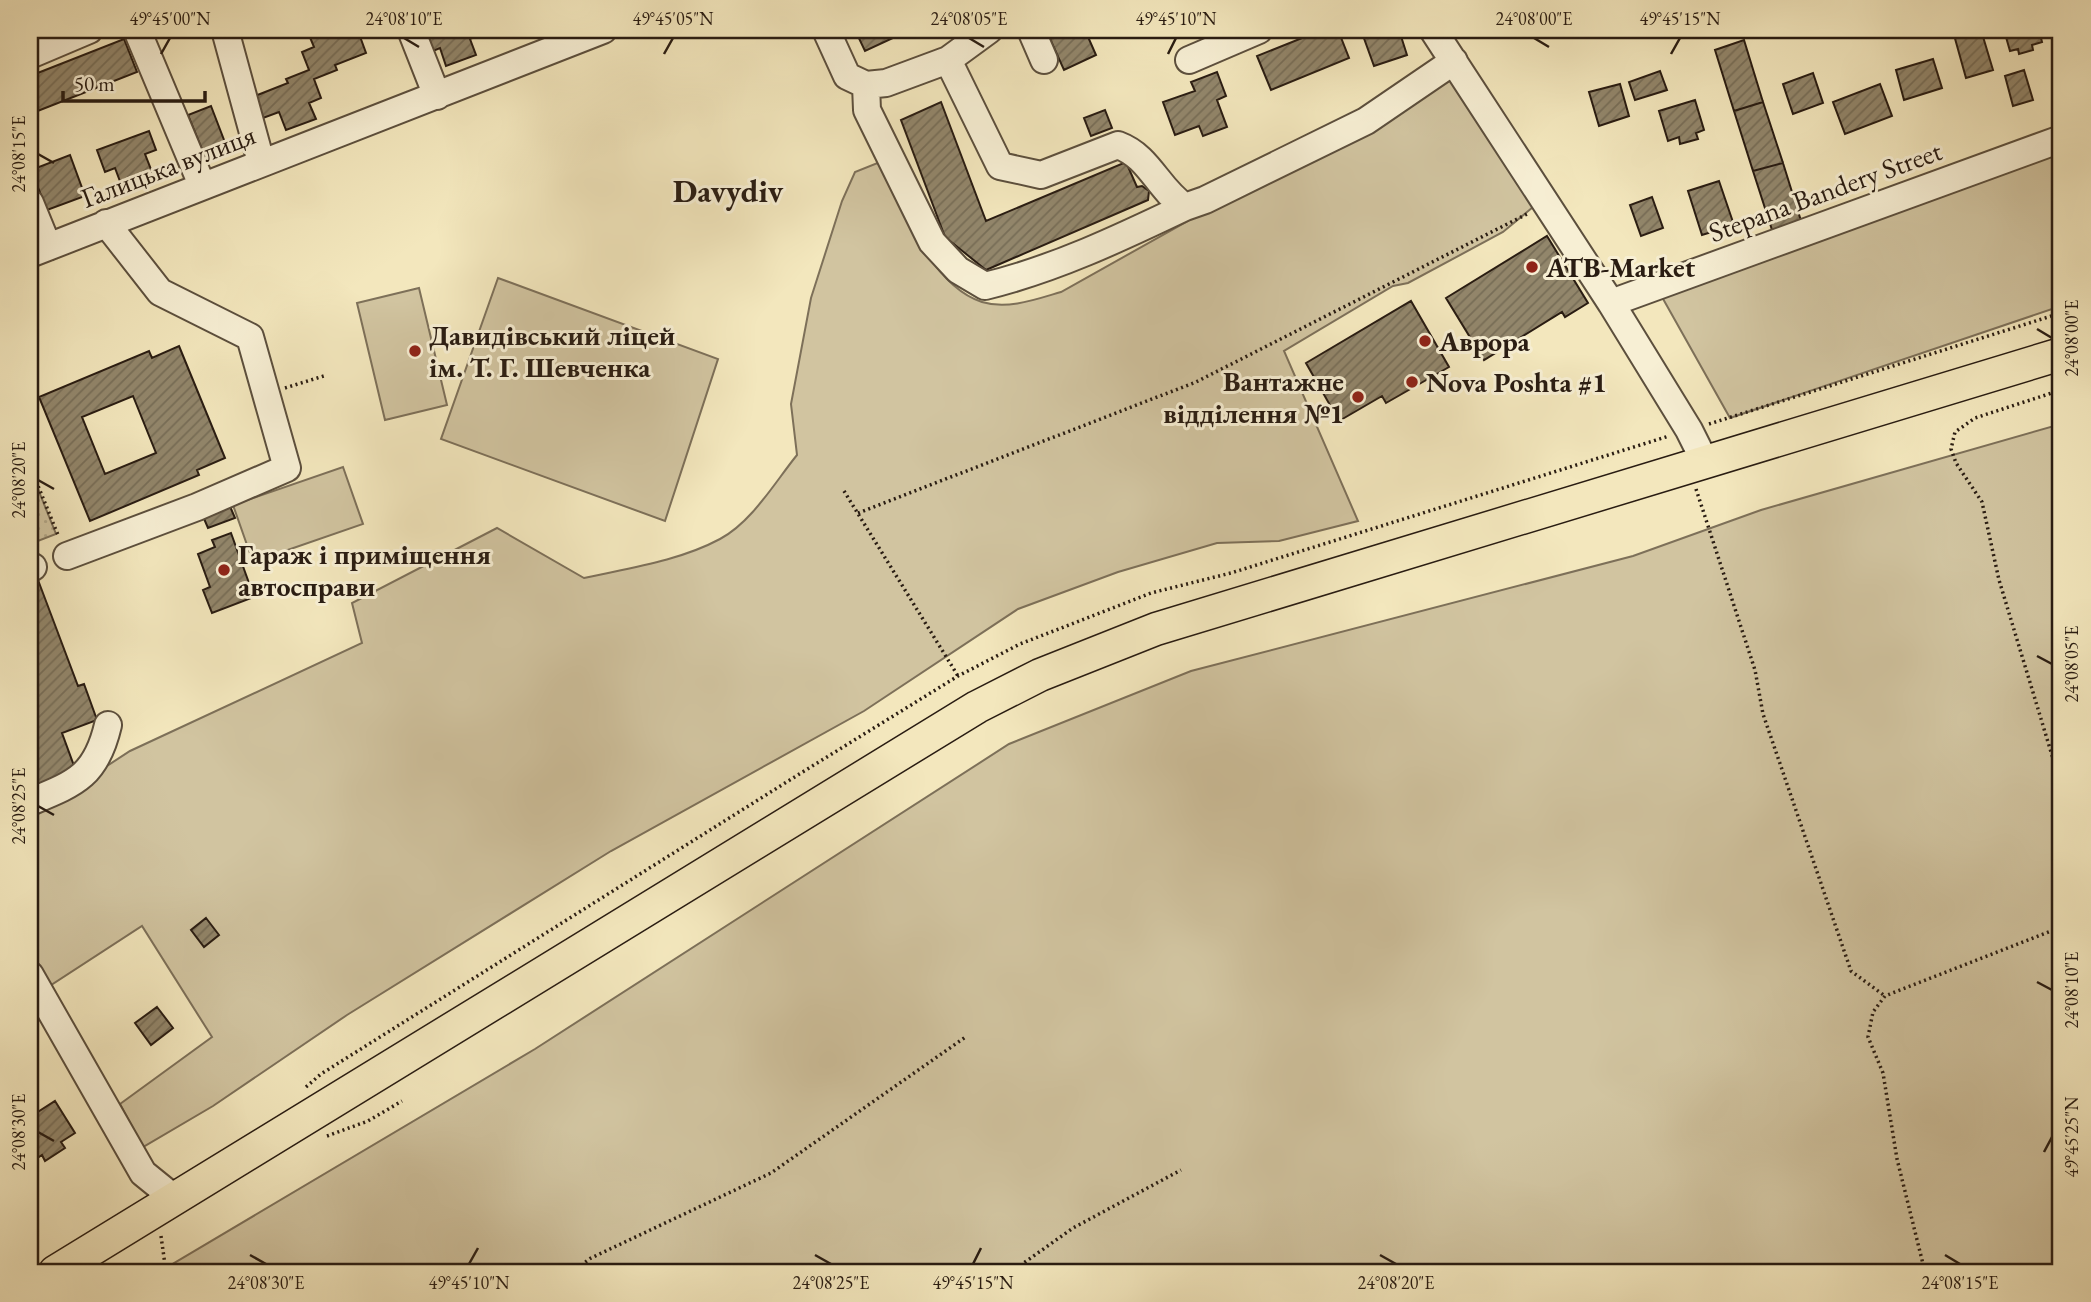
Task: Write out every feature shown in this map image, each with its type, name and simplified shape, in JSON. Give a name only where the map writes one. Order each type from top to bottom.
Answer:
[{"type":"main road","points":[[55,1272],[977,707],[1040,675],[1156,629],[2061,354]]},
{"type":"street","points":[[30,55],[89,30]]},
{"type":"street","points":[[137,30],[202,185]]},
{"type":"street","points":[[225,30],[261,162]]},
{"type":"street","points":[[411,30],[437,96]]},
{"type":"street","name":"Галицька вулиця","points":[[39,250],[603,30]]},
{"type":"street","points":[[826,30],[847,76],[866,85],[886,83],[948,60],[989,30]]},
{"type":"street","points":[[1031,30],[1044,60]]},
{"type":"street","points":[[1189,60],[1259,30]]},
{"type":"street","points":[[1433,30],[1548,204],[1689,430],[1696,465]]},
{"type":"street","points":[[948,60],[1000,166],[1041,175],[1118,145],[1136,152],[1171,197],[1185,207]]},
{"type":"street","points":[[866,85],[867,110],[932,242],[958,270],[985,286],[1017,278],[1093,250],[1205,200],[1366,121],[1454,61]]},
{"type":"street","name":"Stepana Bandery Street","points":[[1611,303],[2061,139]]},
{"type":"street","points":[[30,203],[39,250]]},
{"type":"street","points":[[62,547],[197,507],[287,468],[268,393],[250,337],[160,292],[106,223]]},
{"type":"street","points":[[30,802],[58,790],[90,771],[102,751],[108,725]]},
{"type":"street","points":[[30,975],[143,1173],[166,1204]]},
{"type":"path","points":[[858,513],[1196,382],[1548,204]]},
{"type":"path","points":[[268,393],[327,375]]},
{"type":"path","points":[[2061,390],[1975,418],[1955,432],[1951,449],[1956,463],[1982,502],[1999,580],[2061,785]]},
{"type":"path","points":[[1696,465],[1755,670],[1763,714],[1850,971],[1885,996]]},
{"type":"path","points":[[30,466],[62,547]]},
{"type":"path","points":[[844,491],[958,677]]},
{"type":"path","points":[[1925,1272],[1897,1159],[1883,1073],[1868,1037],[1873,1012],[1885,996],[2061,928]]},
{"type":"path","points":[[572,1272],[591,1258],[771,1173],[967,1036]]},
{"type":"path","points":[[322,1138],[368,1121],[402,1101]]},
{"type":"path","points":[[1011,1272],[1073,1228],[1181,1170]]},
{"type":"path","points":[[166,1204],[166,1272]]},
{"type":"shaded area","points":[[1447,76],[1533,207],[1503,232],[1408,283],[1393,286],[1284,351],[1358,521],[1279,541],[1217,543],[1118,572],[1018,609],[864,711],[611,851],[347,1015],[213,1106],[143,1147],[120,1104],[212,1037],[142,926],[48,987],[30,951],[30,816],[130,751],[362,643],[352,603],[497,528],[584,578],[688,553],[732,532],[753,512],[797,455],[791,404],[811,298],[842,201],[855,172],[880,162],[908,221],[947,280],[982,302],[1002,305],[1022,303],[1061,292]]},
{"type":"shaded area","points":[[2061,152],[2061,306],[1730,418],[1662,297]]},
{"type":"shaded area","points":[[498,278],[718,359],[665,521],[441,439]]},
{"type":"shaded area","points":[[419,288],[447,405],[385,420],[357,303]]},
{"type":"shaded area","points":[[2061,424],[2061,1272],[159,1272],[535,1049],[1009,744],[1191,671],[1633,556],[1761,510]]},
{"type":"shaded area","points":[[343,467],[363,524],[253,562],[233,505]]},
{"type":"shaded area","points":[[34,479],[56,534],[30,544],[30,480]]},
{"type":"building","points":[[307,30],[341,30],[343,37],[358,31],[366,53],[335,65],[337,70],[314,79],[321,98],[309,103],[316,119],[286,130],[279,112],[263,118],[255,96],[288,83],[286,79],[309,70],[302,52],[314,47]]},
{"type":"building","points":[[421,30],[480,30],[481,34],[470,39],[476,55],[446,66],[440,48],[423,55]]},
{"type":"building","points":[[855,30],[910,30],[865,51]]},
{"type":"building","points":[[1046,30],[1085,30],[1096,55],[1064,70]]},
{"type":"building","points":[[1322,30],[1338,30],[1349,58],[1271,90],[1257,56]]},
{"type":"building","points":[[1361,30],[1399,30],[1407,55],[1374,66]]},
{"type":"building","points":[[1981,30],[1993,70],[1966,78],[1954,35]]},
{"type":"building","points":[[2004,30],[2039,30],[2042,42],[2032,45],[2033,50],[2019,54],[2018,49],[2010,51]]},
{"type":"building","points":[[124,39],[137,72],[30,114],[30,76]]},
{"type":"building","points":[[1744,40],[1763,102],[1734,111],[1715,50]]},
{"type":"building","points":[[1933,59],[1942,88],[1904,100],[1896,70]]},
{"type":"building","points":[[2024,70],[2033,100],[2013,106],[2005,76]]},
{"type":"building","points":[[1660,71],[1667,90],[1635,100],[1629,82]]},
{"type":"building","points":[[1217,72],[1226,96],[1217,100],[1227,127],[1203,136],[1199,126],[1175,135],[1163,102],[1195,91],[1191,82]]},
{"type":"building","points":[[1813,73],[1823,103],[1793,114],[1783,84]]},
{"type":"building","points":[[1620,84],[1629,116],[1599,126],[1589,92]]},
{"type":"building","points":[[1880,84],[1892,116],[1845,134],[1833,102]]},
{"type":"building","points":[[1695,100],[1704,130],[1696,133],[1698,139],[1680,144],[1679,137],[1668,141],[1659,111]]},
{"type":"building","points":[[941,102],[986,221],[1126,162],[1137,187],[1142,186],[1149,191],[1148,200],[986,270],[945,237],[901,120]]},
{"type":"building","points":[[1763,102],[1783,163],[1753,171],[1734,111]]},
{"type":"building","points":[[211,106],[229,153],[207,162],[188,115]]},
{"type":"building","points":[[1105,110],[1112,128],[1091,136],[1084,118]]},
{"type":"building","points":[[149,131],[156,150],[145,154],[152,172],[121,184],[115,168],[105,172],[97,150]]},
{"type":"building","points":[[70,155],[85,196],[47,210],[31,170]]},
{"type":"building","points":[[1783,163],[1802,224],[1773,233],[1753,171]]},
{"type":"building","points":[[1719,181],[1734,225],[1702,235],[1688,191]]},
{"type":"building","points":[[1652,197],[1663,228],[1641,236],[1630,205]]},
{"type":"building","name":"ATB-Market","points":[[1547,236],[1588,303],[1565,317],[1562,312],[1484,360],[1446,298]]},
{"type":"building","points":[[1411,301],[1449,367],[1386,403],[1382,396],[1339,421],[1306,363]]},
{"type":"building","points":[[179,346],[225,458],[197,470],[199,475],[90,521],[39,397],[149,351],[152,358]],"holes":[[[133,396],[156,453],[105,474],[82,417]]]},
{"type":"building","points":[[229,504],[235,518],[208,528],[202,514]]},
{"type":"building","name":"Гараж і приміщення автосправи","points":[[231,533],[254,597],[212,613],[203,590],[210,587],[198,554],[215,547],[212,540]]},
{"type":"building","points":[[35,572],[78,686],[84,684],[97,720],[62,733],[77,774],[35,790],[30,775],[30,574]]},
{"type":"building","points":[[206,918],[219,935],[204,947],[191,930]]},
{"type":"building","points":[[157,1007],[173,1028],[151,1045],[135,1023]]},
{"type":"building","points":[[55,1101],[75,1133],[61,1142],[65,1148],[45,1161],[42,1155],[30,1163],[30,1117]]},
{"type":"place","name":"ATB-Market","points":[[1532,267]]},
{"type":"place","name":"Аврора","points":[[1425,341]]},
{"type":"place","name":"Давидівський ліцей ім. Т. Г. Шевченка","points":[[415,351]]},
{"type":"place","name":"Nova Poshta #1","points":[[1412,382]]},
{"type":"place","name":"Вантажне відділення №1","points":[[1358,397]]},
{"type":"place","name":"Гараж і приміщення автосправи","points":[[224,570]]},
{"type":"district","name":"Davydiv","points":[[728,191]]}]
